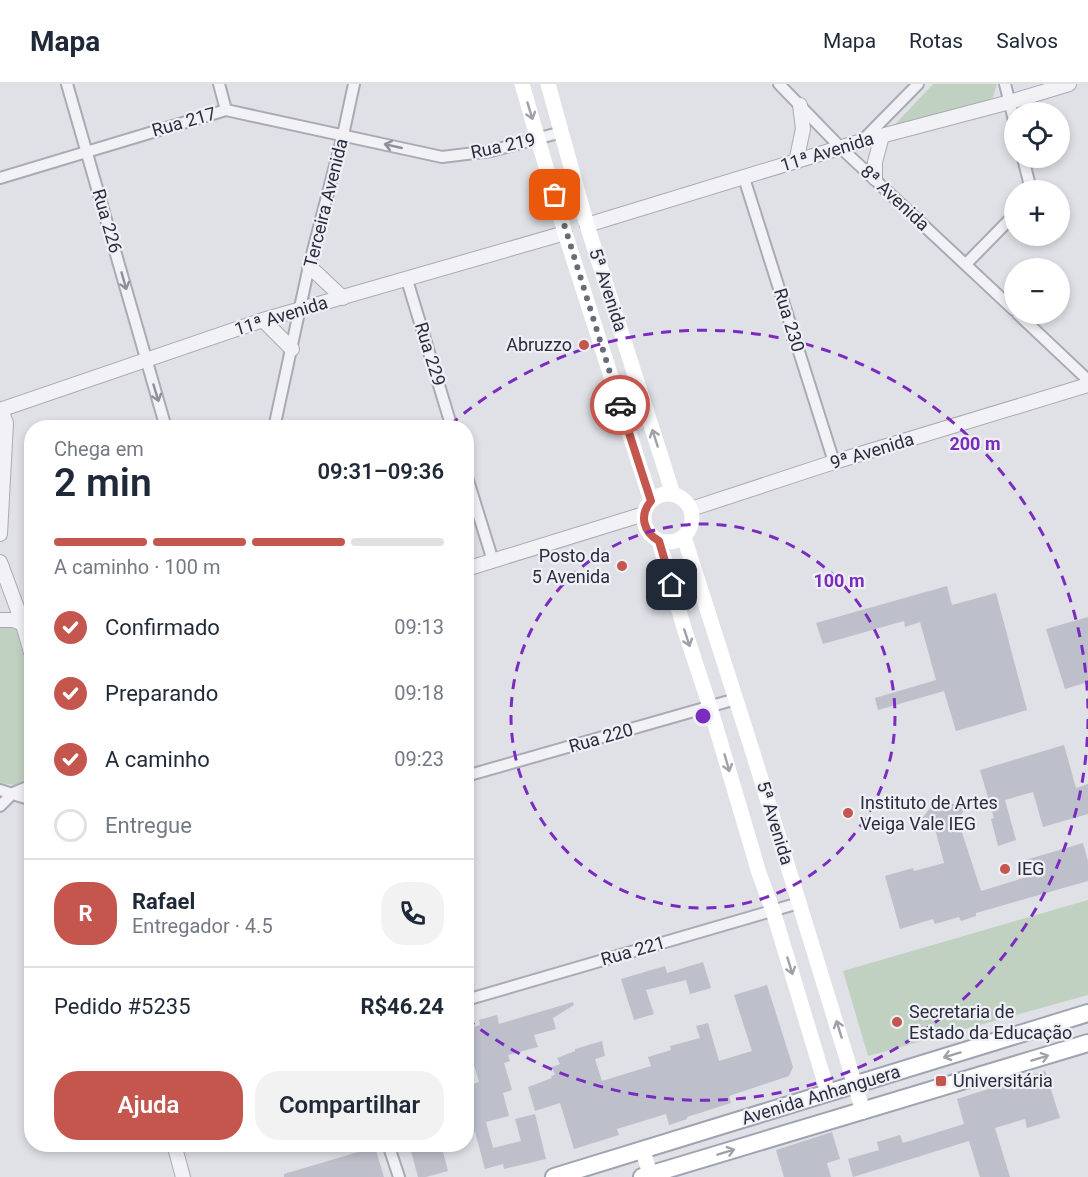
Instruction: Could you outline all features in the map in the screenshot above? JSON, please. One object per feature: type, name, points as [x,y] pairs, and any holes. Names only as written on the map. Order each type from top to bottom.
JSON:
[{"type":"main road","name":"5ª Avenida","points":[[522,84],[647,507]]},
{"type":"main road","name":"5ª Avenida","points":[[548,84],[587,225],[673,494]]},
{"type":"main road","points":[[665,494],[673,494],[686,502],[691,509],[692,524],[684,537],[672,542],[659,541],[653,538],[645,528],[647,507],[665,494]]},
{"type":"main road","name":"5ª Avenida","points":[[684,537],[863,1111]]},
{"type":"main road","name":"5ª Avenida","points":[[659,541],[828,1093]]},
{"type":"main road","name":"Avenida Anhanguera","points":[[554,1177],[1088,1013]]},
{"type":"main road","name":"Avenida Anhanguera","points":[[648,1176],[672,1173],[863,1111],[1087,1046]]},
{"type":"main road","points":[[643,1151],[648,1176]]},
{"type":"street","name":"Rua 226","points":[[67,84],[164,420]]},
{"type":"street","points":[[219,84],[226,110]]},
{"type":"street","name":"Terceira Avenida","points":[[276,420],[309,266],[354,84]]},
{"type":"street","name":"8ª Avenida","points":[[779,84],[842,149],[1004,300]]},
{"type":"street","points":[[862,141],[918,84]]},
{"type":"street","points":[[1005,84],[1010,102]]},
{"type":"street","name":"11ª Avenida","points":[[1010,102],[1069,84]]},
{"type":"street","name":"11ª Avenida","points":[[587,225],[842,149],[862,141],[1004,104]]},
{"type":"street","points":[[796,162],[802,135],[800,105]]},
{"type":"street","name":"Rua 217","points":[[0,178],[226,110],[442,157]]},
{"type":"street","name":"Rua 219","points":[[442,157],[491,151],[562,132]]},
{"type":"street","points":[[875,178],[875,162],[882,136]]},
{"type":"street","name":"Rua 230","points":[[744,178],[834,462]]},
{"type":"street","points":[[966,264],[1004,225]]},
{"type":"street","name":"11ª Avenida","points":[[0,408],[263,320],[407,280],[565,232]]},
{"type":"street","points":[[309,266],[343,298]]},
{"type":"street","name":"Rua 229","points":[[407,280],[450,420]]},
{"type":"street","points":[[263,320],[292,349]]},
{"type":"street","points":[[1029,324],[1088,380]]},
{"type":"street","name":"9ª Avenida","points":[[691,509],[834,462],[1088,385]]},
{"type":"street","points":[[0,408],[6,423],[0,534]]},
{"type":"street","points":[[474,500],[493,561]]},
{"type":"street","points":[[474,567],[647,507]]},
{"type":"street","points":[[0,562],[24,628]]},
{"type":"street","points":[[0,620],[14,620],[23,624]]},
{"type":"street","name":"Rua 220","points":[[474,774],[736,699]]},
{"type":"street","points":[[0,806],[13,793],[24,788]]},
{"type":"street","points":[[0,790],[24,798]]},
{"type":"street","name":"Rua 221","points":[[474,998],[799,903]]},
{"type":"street","points":[[176,1152],[183,1177]]},
{"type":"street","points":[[391,1152],[399,1177]]},
{"type":"green space","points":[[933,84],[997,84],[993,97],[985,103],[888,132]]},
{"type":"green space","points":[[0,626],[16,626],[24,659],[24,780],[15,785],[0,783]]},
{"type":"green space","points":[[1088,900],[1088,995],[868,1056],[843,971]]},
{"type":"building","points":[[947,586],[952,605],[996,593],[1027,710],[956,731],[944,691],[878,710],[875,698],[936,680],[920,622],[905,627],[904,621],[823,644],[816,623]]},
{"type":"building","points":[[1088,617],[1088,682],[1065,689],[1046,629]]},
{"type":"building","points":[[1064,745],[1076,788],[1088,784],[1088,814],[1043,827],[1033,792],[1005,800],[1016,840],[998,846],[991,819],[994,818],[980,770]]},
{"type":"building","points":[[936,800],[966,807],[958,820],[981,891],[1027,877],[1022,861],[1083,843],[1088,861],[1088,881],[976,913],[976,916],[961,921],[959,917],[935,924],[933,919],[900,929],[885,876],[944,863],[935,829],[921,820]]},
{"type":"building","points":[[703,962],[711,988],[690,994],[686,980],[646,990],[654,1014],[634,1020],[621,979],[665,966],[667,973]]},
{"type":"building","points":[[767,985],[793,1067],[789,1076],[729,1096],[731,1103],[687,1117],[687,1119],[669,1125],[666,1114],[617,1129],[619,1135],[574,1149],[560,1103],[535,1111],[528,1087],[555,1075],[552,1067],[560,1064],[557,1058],[575,1049],[602,1041],[605,1056],[595,1059],[602,1081],[651,1066],[648,1057],[671,1050],[670,1046],[700,1038],[696,1026],[708,1023],[719,1061],[752,1051],[734,995]]},
{"type":"building","points":[[573,1002],[574,1005],[553,1018],[556,1029],[534,1035],[538,1047],[508,1055],[510,1061],[504,1063],[512,1090],[503,1093],[509,1116],[486,1122],[493,1148],[521,1141],[515,1119],[535,1114],[546,1159],[504,1169],[503,1164],[485,1169],[474,1132],[474,1084],[479,1082],[474,1065],[474,1027],[480,1025],[479,1020],[497,1015],[499,1024]]},
{"type":"building","points":[[1045,1071],[1060,1118],[1027,1128],[1025,1119],[995,1128],[1010,1177],[980,1177],[969,1141],[853,1177],[848,1159],[879,1150],[877,1142],[900,1135],[903,1143],[964,1124],[957,1099]]},
{"type":"building","points":[[832,1132],[840,1159],[827,1163],[831,1177],[784,1177],[776,1150]]},
{"type":"building","points":[[358,1152],[376,1152],[384,1177],[284,1177],[284,1174]]},
{"type":"building","points":[[411,1152],[443,1152],[448,1171],[418,1177]]},
{"type":"way so far","points":[[555,195],[620,405]]},
{"type":"place","name":"Abruzzo","points":[[584,345]]},
{"type":"place","name":"Posto da 5 Avenida","points":[[622,566]]},
{"type":"place","name":"Instituto de Artes Veiga Vale IEG","points":[[848,813]]},
{"type":"place","name":"IEG","points":[[1005,869]]},
{"type":"place","name":"Secretaria de Estado da Educação","points":[[897,1022]]},
{"type":"place","name":"Universitária","points":[[941,1081]]},
{"type":"route","points":[[620,405],[651,501],[644,514],[645,528],[653,538],[659,541],[672,585]]}]
